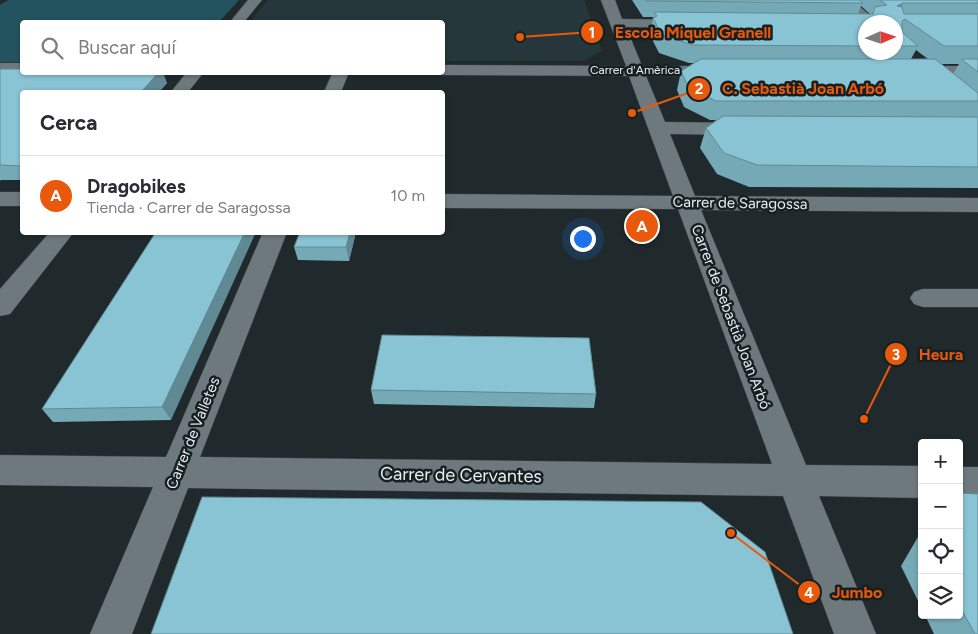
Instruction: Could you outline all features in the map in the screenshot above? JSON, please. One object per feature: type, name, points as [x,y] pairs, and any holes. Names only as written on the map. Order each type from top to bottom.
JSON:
[{"type":"street","points":[[238,20],[255,0]]},
{"type":"street","name":"Carrer de Sebastià Joan Arbó","points":[[608,0],[793,479],[855,634]]},
{"type":"street","points":[[844,0],[862,15]]},
{"type":"street","points":[[617,23],[699,24]]},
{"type":"street","points":[[909,54],[950,88]]},
{"type":"street","points":[[0,68],[20,68]]},
{"type":"street","name":"Carrer d'Amèrica","points":[[445,70],[741,71]]},
{"type":"street","points":[[900,71],[978,71]]},
{"type":"street","points":[[181,90],[193,75]]},
{"type":"street","points":[[334,90],[340,75]]},
{"type":"street","points":[[658,128],[764,129]]},
{"type":"street","points":[[0,199],[20,199]]},
{"type":"street","name":"Carrer de Saragossa","points":[[445,201],[978,205]]},
{"type":"street","points":[[0,307],[60,235]]},
{"type":"street","name":"Carrer de Valletes","points":[[111,634],[274,235]]},
{"type":"street","points":[[923,298],[978,298]]},
{"type":"street","name":"Carrer de Cervantes","points":[[0,470],[918,482]]},
{"type":"street","points":[[963,483],[978,483]]},
{"type":"shaded area","points":[[8,0],[239,0],[221,20],[20,20],[20,62],[0,62],[0,5]]},
{"type":"shaded area","points":[[268,0],[584,0],[602,51],[584,61],[445,61],[445,20],[252,20]]},
{"type":"building","points":[[860,0],[863,3],[646,1]]},
{"type":"building","points":[[880,0],[978,0],[978,3],[903,3],[897,6],[902,7],[904,14],[978,14],[978,46],[944,46],[905,19],[903,20],[903,15],[858,15],[858,46],[693,45],[662,35],[653,18],[657,16],[654,12],[873,14],[875,7],[887,5]]},
{"type":"building","points":[[903,33],[918,46],[903,46]]},
{"type":"building","points":[[701,59],[935,59],[978,93],[978,101],[716,101],[689,88],[681,71]]},
{"type":"building","points":[[961,59],[978,59],[978,72]]},
{"type":"building","points":[[0,69],[20,69],[20,75],[156,75],[143,90],[20,90],[20,166],[0,165]]},
{"type":"building","points":[[723,116],[978,117],[978,167],[757,165],[724,153],[706,128]]},
{"type":"building","points":[[154,235],[244,235],[162,407],[42,409]]},
{"type":"building","points":[[299,235],[349,235],[346,247],[294,247]]},
{"type":"building","points":[[382,335],[589,338],[596,394],[371,390]]},
{"type":"building","points":[[963,493],[978,494],[978,634],[975,634],[963,612]]},
{"type":"building","points":[[202,497],[701,502],[765,552],[793,634],[151,634]]},
{"type":"place","name":"Escola Miquel Granell","points":[[520,37]]},
{"type":"place","name":"C. Sebastià Joan Arbó","points":[[632,113]]},
{"type":"place","name":"Dragobikes","points":[[642,226]]},
{"type":"place","name":"Heura","points":[[864,419]]},
{"type":"place","name":"Jumbo","points":[[731,533]]}]
